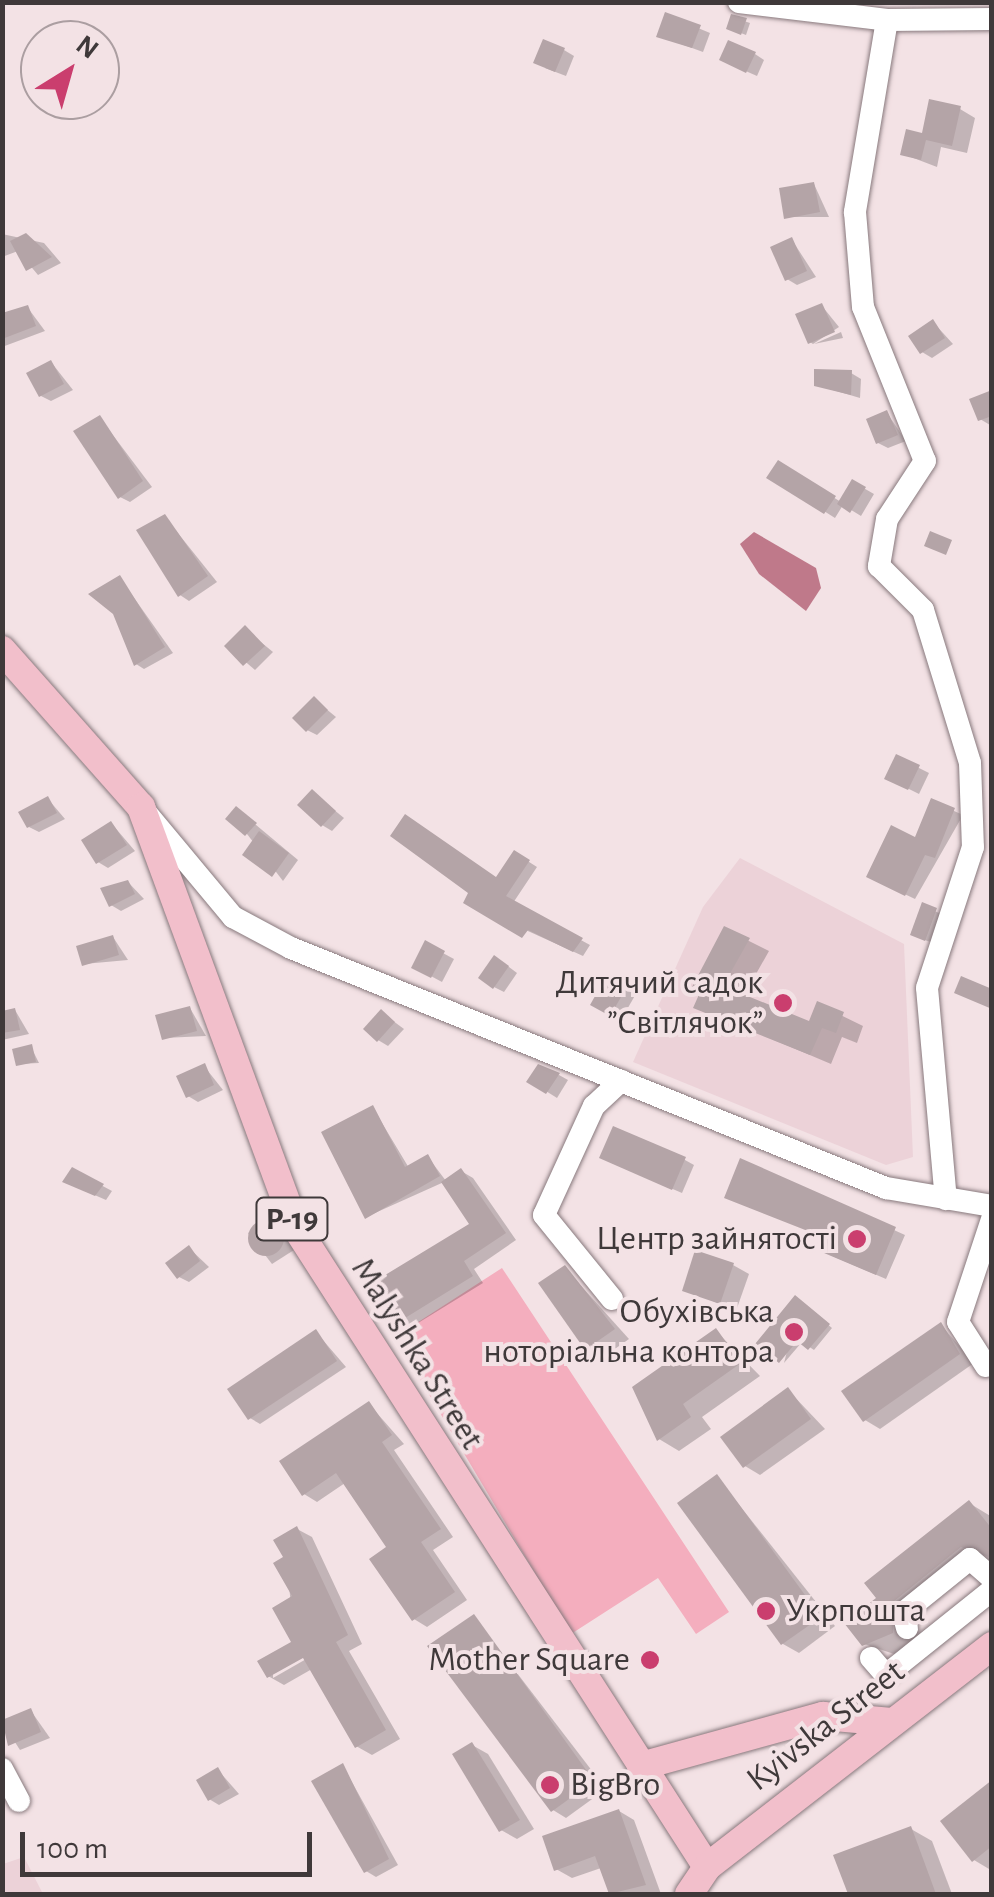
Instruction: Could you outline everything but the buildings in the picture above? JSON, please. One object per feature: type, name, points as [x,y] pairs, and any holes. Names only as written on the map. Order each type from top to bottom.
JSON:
[{"type":"main road","name":"Malyshka Street","points":[[2,650],[141,807],[295,1226],[707,1867]]},
{"type":"main road","name":"Kyivska Street","points":[[688,1894],[707,1867],[992,1646]]},
{"type":"main road","points":[[640,1766],[822,1716],[892,1722]]},
{"type":"street","points":[[739,2],[886,20],[992,18]]},
{"type":"street","points":[[886,20],[856,212],[863,307],[925,461],[887,519],[878,566],[922,610],[954,701],[970,763],[982,852],[926,988],[946,1199]]},
{"type":"street","points":[[141,807],[233,917],[886,1188],[992,1206]]},
{"type":"street","points":[[612,1299],[544,1216],[594,1106],[621,1081]]},
{"type":"street","points":[[986,1366],[958,1322],[992,1219]]},
{"type":"street","points":[[907,1628],[903,1613],[970,1559],[992,1578]]},
{"type":"street","points":[[871,1658],[886,1675],[992,1590]]},
{"type":"street","points":[[2,1770],[19,1801]]},
{"type":"shaded area","points":[[754,532],[816,568],[821,588],[806,611],[759,574],[740,544]]},
{"type":"shaded area","name":"Дитячий садок ”Світлячок”","points":[[740,858],[904,944],[913,1157],[886,1165],[633,1062],[703,907]]},
{"type":"shaded area","points":[[502,1268],[729,1612],[696,1634],[658,1578],[571,1634],[395,1337]]},
{"type":"shaded area","points":[[24,1857],[43,1894],[3,1894],[3,1864]]},
{"type":"place","name":"Дитячий садок ”Світлячок”","points":[[783,1003]]},
{"type":"place","name":"Центр зайнятості","points":[[857,1239]]},
{"type":"place","name":"Обухівська ноторіальна контора","points":[[794,1332]]},
{"type":"place","name":"Укрпошта","points":[[766,1611]]},
{"type":"place","name":"Mother Square","points":[[650,1660]]},
{"type":"place","name":"BigBro","points":[[550,1785]]}]
